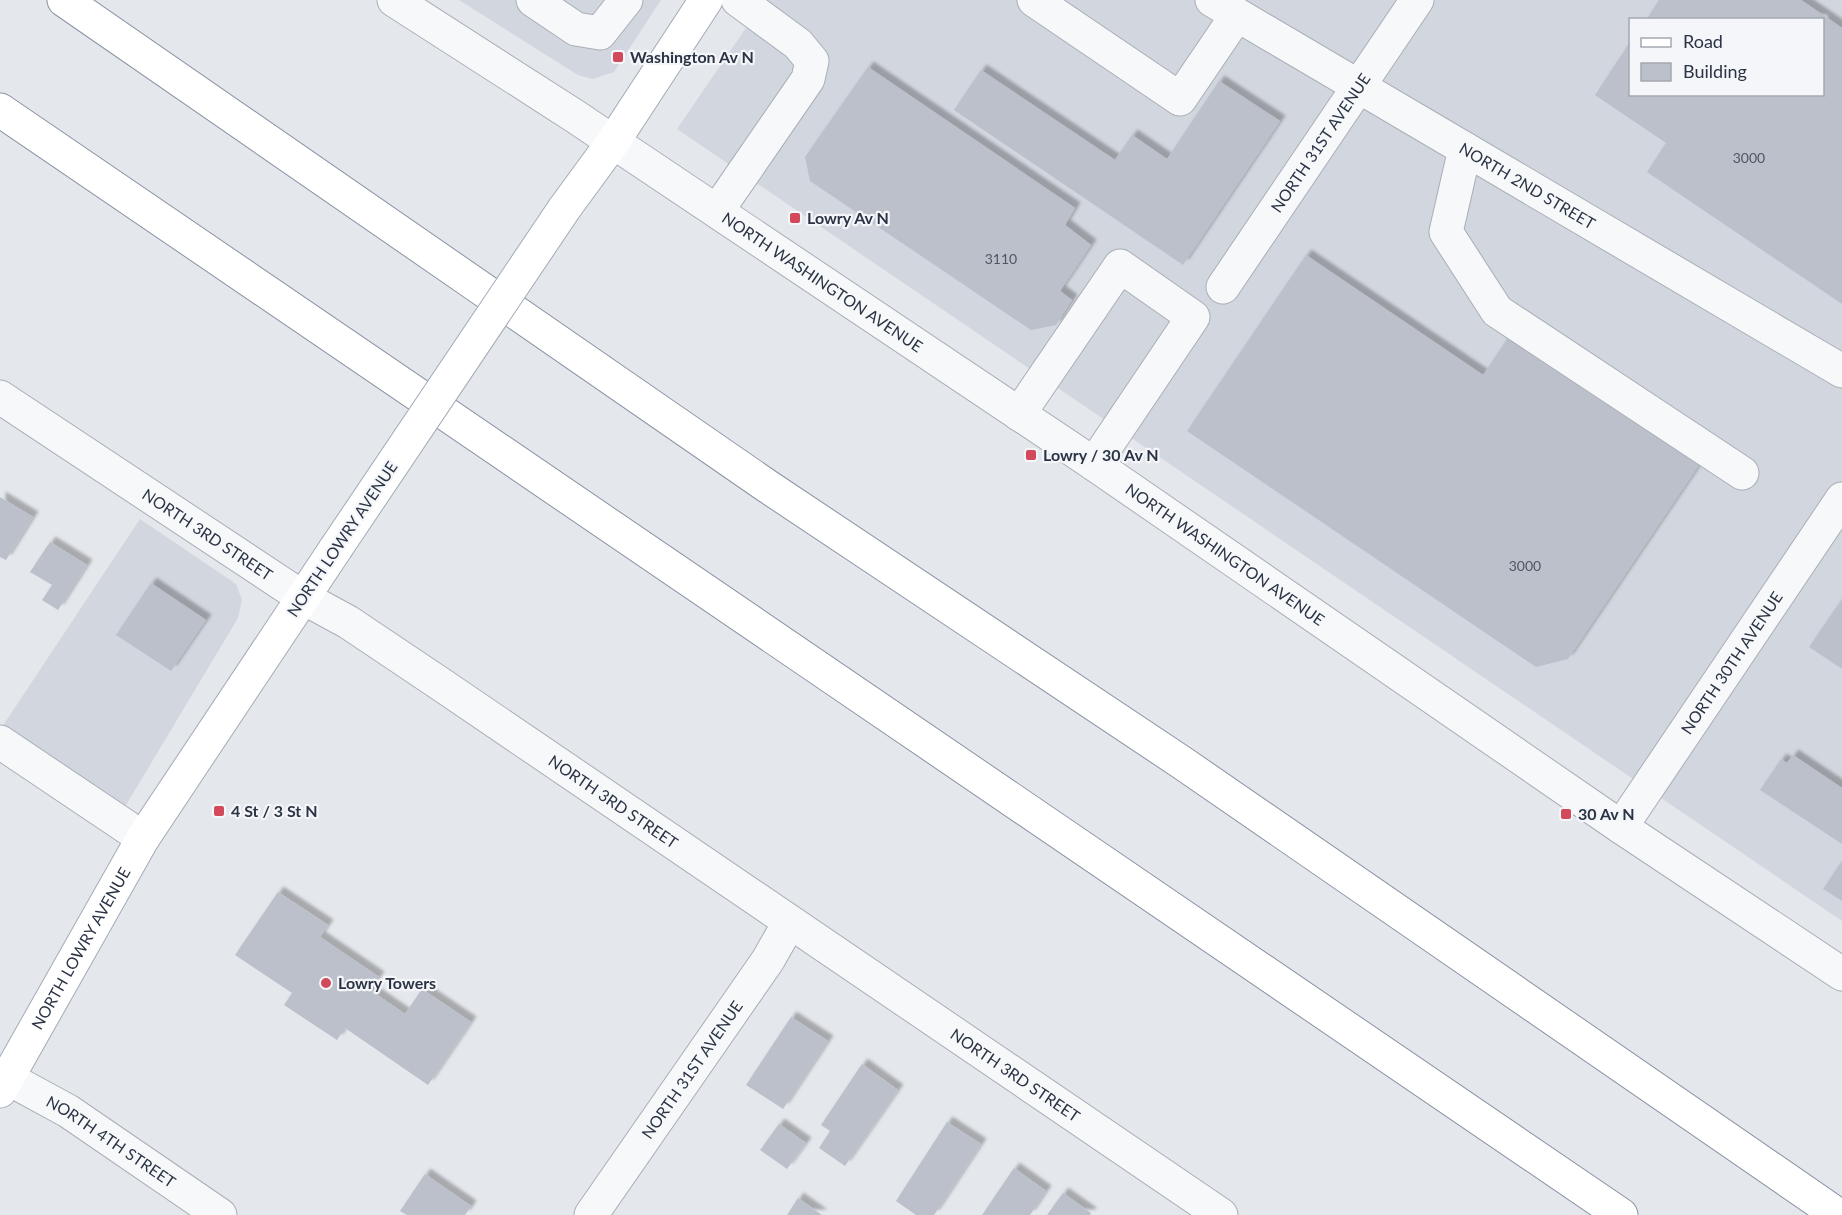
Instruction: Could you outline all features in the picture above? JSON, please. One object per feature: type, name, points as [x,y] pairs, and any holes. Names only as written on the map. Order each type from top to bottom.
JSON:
[{"type":"main road","points":[[64,0],[767,486],[1182,762],[1838,1215]]},
{"type":"main road","name":"NORTH LOWRY AVENUE","points":[[3,1081],[143,838],[302,597],[564,209],[613,142],[706,0]]},
{"type":"main road","points":[[0,110],[1621,1215]]},
{"type":"street","name":"NORTH WASHINGTON AVENUE","points":[[394,0],[613,142],[1094,464],[1621,827],[1842,974]]},
{"type":"street","points":[[533,0],[576,29],[600,33],[626,0]]},
{"type":"street","points":[[717,211],[808,80],[812,61],[798,44],[738,0]]},
{"type":"street","points":[[1034,0],[1180,99],[1225,7]]},
{"type":"street","name":"NORTH 31ST AVENUE","points":[[1223,287],[1417,0]]},
{"type":"street","name":"NORTH 2ND STREET","points":[[1225,7],[1842,371]]},
{"type":"street","points":[[1465,149],[1446,232],[1497,311],[1743,473]]},
{"type":"street","points":[[1019,414],[1120,266],[1193,317],[1094,464]]},
{"type":"street","name":"NORTH 3RD STREET","points":[[0,397],[302,597],[348,622],[375,640],[1221,1215]]},
{"type":"street","name":"NORTH 30TH AVENUE","points":[[1621,827],[1842,499]]},
{"type":"street","points":[[0,742],[143,838]]},
{"type":"street","name":"NORTH 31ST AVENUE","points":[[591,1215],[768,960],[789,923]]},
{"type":"street","name":"NORTH 4TH STREET","points":[[3,1081],[68,1111],[220,1215]]},
{"type":"shaded area","points":[[459,0],[661,0],[614,72],[593,79],[578,75]]},
{"type":"shaded area","points":[[765,0],[1842,0],[1842,921],[677,129]]},
{"type":"shaded area","points":[[140,519],[236,584],[242,600],[238,618],[123,810],[0,730]]},
{"type":"building","points":[[1659,0],[1801,0],[1842,28],[1842,304],[1647,172],[1666,143],[1595,95],[1629,44],[1629,96],[1824,96],[1824,18],[1647,18]]},
{"type":"building","points":[[868,67],[1075,208],[1065,225],[1091,245],[1060,291],[1072,300],[1056,325],[1031,330],[810,181],[805,157]]},
{"type":"building","points":[[981,70],[1115,160],[1132,135],[1167,159],[1219,81],[1280,121],[1183,265],[954,110]]},
{"type":"building","points":[[1306,255],[1483,375],[1509,336],[1699,465],[1568,659],[1536,667],[1187,431]]},
{"type":"building","points":[[0,497],[33,517],[6,560],[0,557]]},
{"type":"building","points":[[50,542],[87,565],[58,610],[42,600],[52,585],[30,572]]},
{"type":"building","points":[[151,583],[206,620],[171,671],[116,635]]},
{"type":"building","points":[[1842,599],[1842,669],[1809,647]]},
{"type":"building","points":[[1793,755],[1842,788],[1842,844],[1760,790],[1781,759],[1787,763]]},
{"type":"building","points":[[1842,861],[1842,901],[1823,889]]},
{"type":"building","name":"Lowry Towers","points":[[278,892],[328,925],[320,937],[379,977],[370,990],[405,1014],[422,989],[471,1022],[428,1085],[345,1028],[337,1040],[284,1005],[292,993],[235,955]]},
{"type":"building","points":[[791,1017],[828,1041],[783,1109],[746,1085]]},
{"type":"building","points":[[862,1064],[898,1090],[845,1166],[819,1148],[830,1131],[821,1125]]},
{"type":"building","points":[[947,1122],[981,1144],[934,1215],[916,1215],[896,1201]]},
{"type":"building","points":[[779,1124],[806,1143],[787,1169],[760,1150]]},
{"type":"building","points":[[1014,1168],[1046,1191],[1030,1215],[982,1215]]},
{"type":"building","points":[[425,1174],[471,1206],[465,1215],[407,1215],[400,1211]]},
{"type":"building","points":[[1063,1193],[1091,1213],[1090,1215],[1047,1215]]},
{"type":"building","points":[[798,1198],[822,1215],[787,1215]]},
{"type":"place","name":"Washington Av N","points":[[618,57]]},
{"type":"place","name":"Lowry Av N","points":[[795,218]]},
{"type":"place","name":"Lowry / 30 Av N","points":[[1031,455]]},
{"type":"place","name":"4 St / 3 St N","points":[[219,811]]},
{"type":"place","name":"30 Av N","points":[[1566,814]]},
{"type":"place","name":"Lowry Towers","points":[[326,983]]}]
